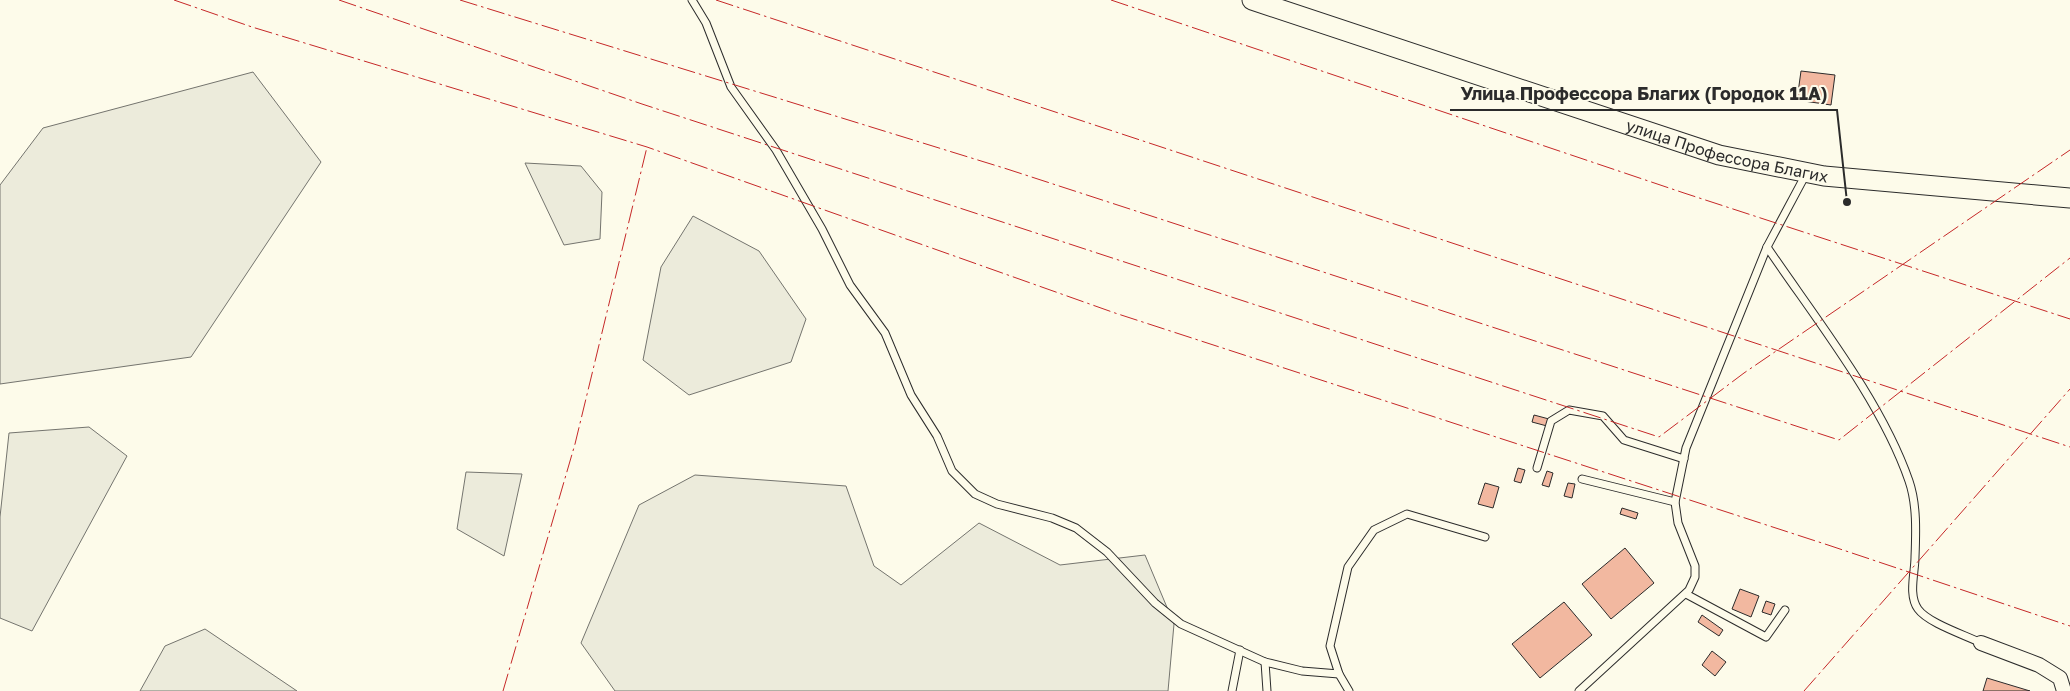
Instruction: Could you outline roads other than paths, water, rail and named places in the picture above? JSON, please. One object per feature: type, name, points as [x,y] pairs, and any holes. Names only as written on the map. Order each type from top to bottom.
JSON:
[{"type":"main road","name":"улица Профессора Благих","points":[[1252,0],[1719,155],[1806,174],[2070,198]]},
{"type":"street","points":[[1981,643],[2039,665],[2060,678],[2064,691]]},
{"type":"lane","points":[[692,0],[706,23],[731,87],[776,150],[822,229],[850,285],[885,333],[911,395],[937,436],[952,471],[975,494],[997,504],[1052,518],[1076,528],[1107,552],[1155,603],[1181,624],[1265,662],[1302,671],[1339,674]]},
{"type":"lane","points":[[1579,691],[1686,594],[1695,577],[1695,566],[1678,523],[1675,502],[1686,448],[1767,247],[1806,174]]},
{"type":"lane","points":[[1767,247],[1866,393],[1890,437],[1909,482],[1915,519],[1913,596],[1918,608],[1927,617],[1981,643]]},
{"type":"lane","points":[[1537,468],[1551,421],[1569,410],[1604,416],[1624,440],[1684,459]]},
{"type":"lane","points":[[1582,479],[1675,502]]},
{"type":"lane","points":[[1348,691],[1339,674],[1330,646],[1348,567],[1374,530],[1407,514],[1485,537]]},
{"type":"lane","points":[[1686,594],[1766,637],[1785,610]]},
{"type":"lane","points":[[1232,691],[1240,650]]},
{"type":"lane","points":[[1265,662],[1267,691]]},
{"type":"place","name":"Улица Профессора Благих (Городок 11А)","points":[[1847,202]]}]
